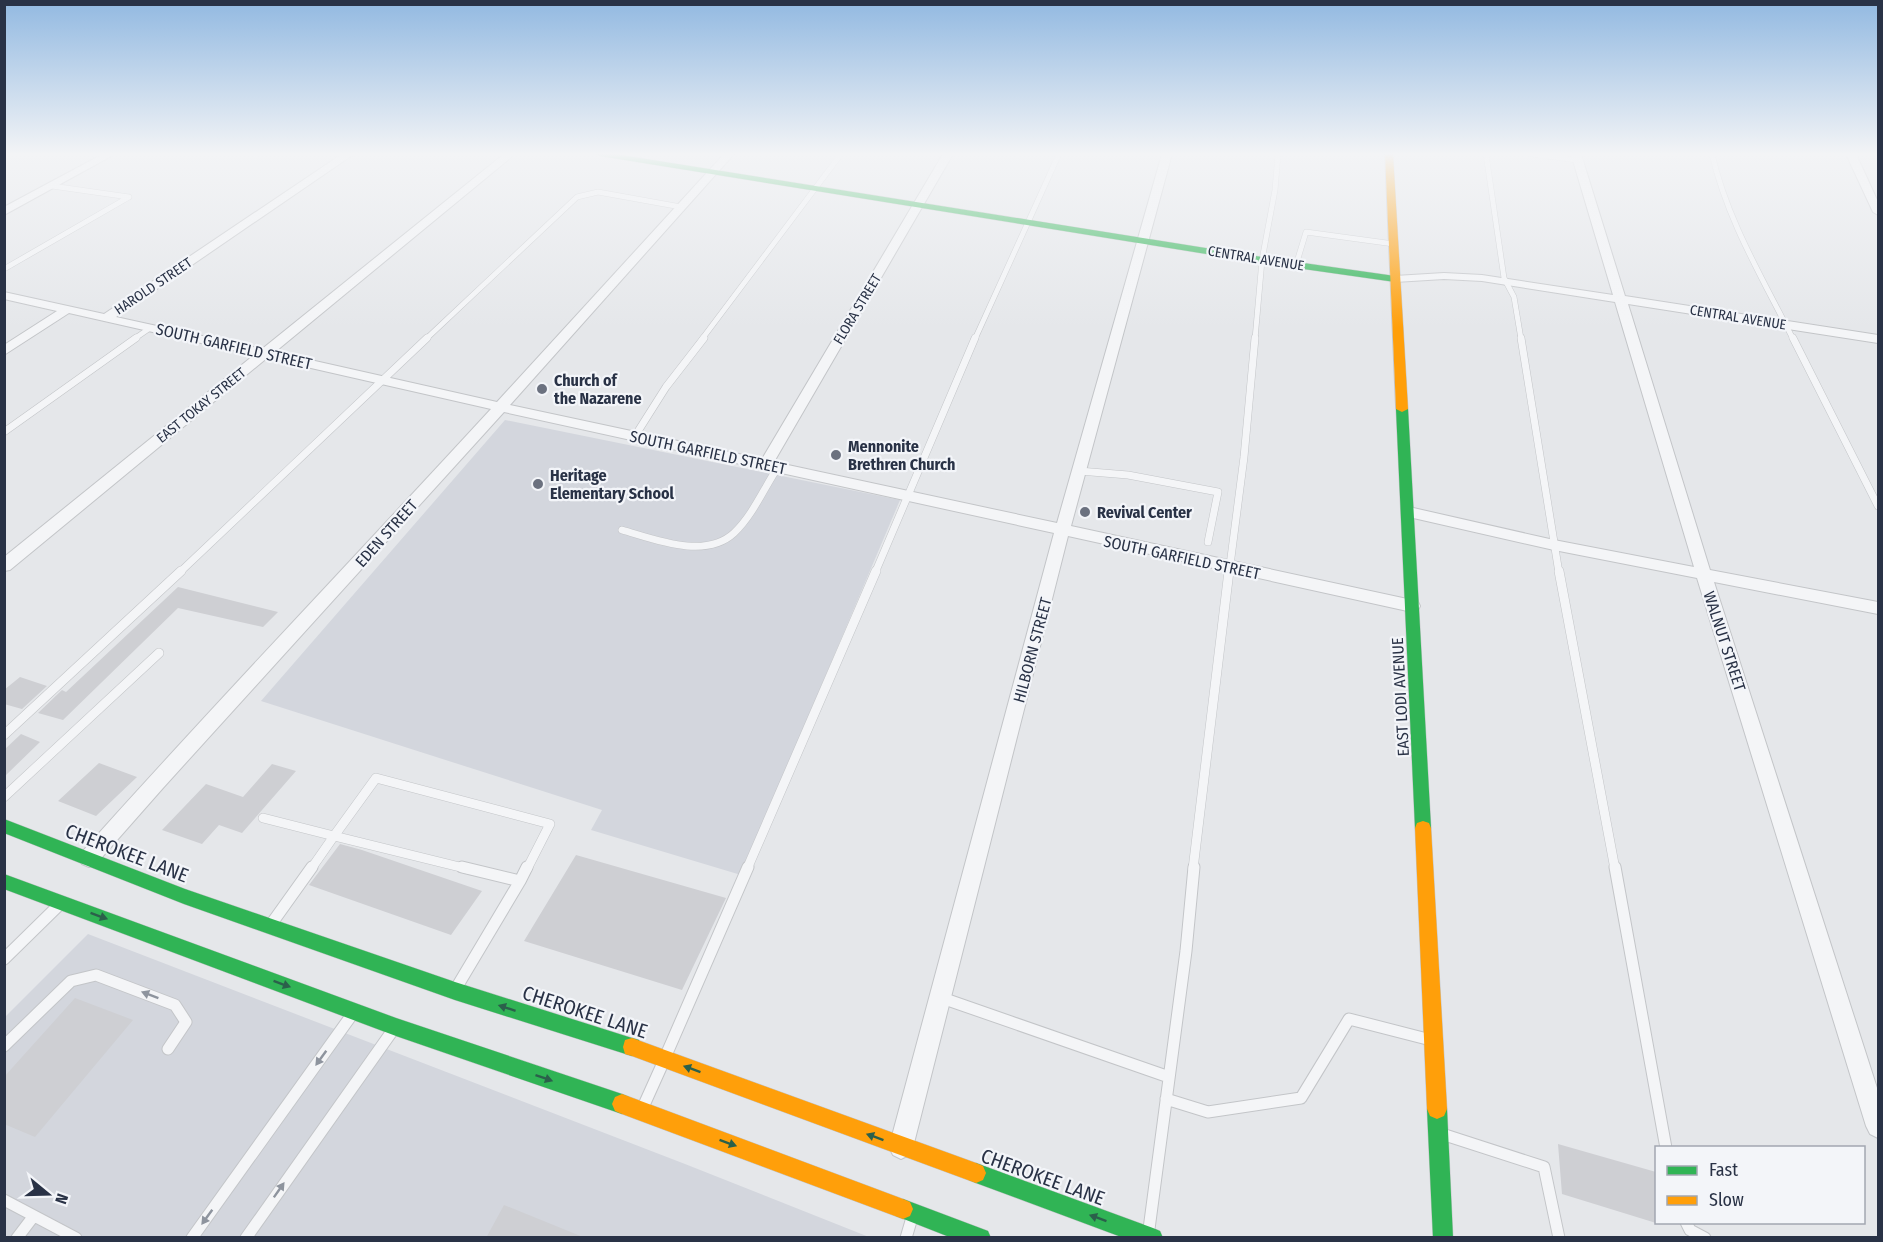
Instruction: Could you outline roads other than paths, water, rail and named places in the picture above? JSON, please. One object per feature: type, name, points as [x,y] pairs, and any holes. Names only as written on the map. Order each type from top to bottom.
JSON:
[{"type":"main road","name":"CENTRAL AVENUE","points":[[967,212],[1395,279]]},
{"type":"main road","name":"EAST LODI AVENUE","points":[[1392,212],[1443,1238]]},
{"type":"main road","name":"CHEROKEE LANE","points":[[4,826],[184,896],[455,991],[665,1058],[1150,1237]]},
{"type":"main road","points":[[4,881],[396,1027],[642,1111],[981,1238]]},
{"type":"street","name":"HAROLD STREET","points":[[106,318],[263,212]]},
{"type":"street","name":"EAST TOKAY STREET","points":[[4,566],[439,212]]},
{"type":"street","name":"EDEN STREET","points":[[90,858],[677,212]]},
{"type":"street","name":"FLORA STREET","points":[[772,466],[915,212]]},
{"type":"street","name":"HILBORN STREET","points":[[901,1147],[1062,531],[1151,212]]},
{"type":"street","name":"WALNUT STREET","points":[[1593,212],[1704,575],[1878,1126]]},
{"type":"street","name":"CENTRAL AVENUE","points":[[1395,279],[1444,276],[1506,282],[1878,339]]},
{"type":"street","name":"SOUTH GARFIELD STREET","points":[[4,295],[500,407],[1412,606]]},
{"type":"street","points":[[4,351],[69,309]]},
{"type":"street","points":[[1408,512],[1554,545],[1878,608]]},
{"type":"lane","points":[[4,269],[103,212]]},
{"type":"lane","points":[[4,735],[240,518],[381,380],[561,212]]},
{"type":"lane","points":[[635,436],[666,387],[798,212]]},
{"type":"lane","points":[[642,1111],[880,562],[906,496],[1032,212]]},
{"type":"lane","points":[[1150,1237],[1186,951],[1198,818],[1231,568],[1236,505],[1244,458],[1262,260],[1271,212]]},
{"type":"lane","points":[[1495,212],[1506,282],[1514,297],[1554,545],[1666,1146]]},
{"type":"lane","points":[[1731,212],[1878,506]]},
{"type":"lane","points":[[1296,265],[1306,232],[1394,244]]},
{"type":"lane","points":[[4,432],[150,328]]},
{"type":"lane","points":[[622,530],[687,546],[707,546],[720,542],[733,535],[772,466]]},
{"type":"lane","points":[[1079,471],[1128,475],[1218,492],[1208,542]]},
{"type":"lane","points":[[4,797],[159,653]]},
{"type":"lane","points":[[270,926],[376,777],[550,824],[520,881],[455,991]]},
{"type":"lane","points":[[263,818],[520,881]]},
{"type":"lane","points":[[4,959],[62,903]]},
{"type":"lane","points":[[4,1046],[71,981],[96,975],[174,1005],[186,1022],[168,1049]]},
{"type":"lane","points":[[941,998],[1169,1077]]},
{"type":"lane","points":[[192,1238],[355,1011]]},
{"type":"lane","points":[[1166,1098],[1208,1112],[1301,1098],[1349,1019],[1433,1040]]},
{"type":"lane","points":[[246,1238],[396,1027]]},
{"type":"lane","points":[[1438,1133],[1544,1167],[1559,1238]]},
{"type":"lane","points":[[4,1200],[76,1238]]},
{"type":"lane","points":[[906,1238],[914,1212]]},
{"type":"lane","points":[[17,1238],[33,1217]]},
{"type":"lane","points":[[1689,1230],[1705,1238]]},
{"type":"place","name":"Church of the Nazarene","points":[[542,389]]},
{"type":"place","name":"Mennonite Brethren Church","points":[[836,455]]},
{"type":"place","name":"Heritage Elementary School","points":[[538,484]]},
{"type":"place","name":"Revival Center","points":[[1085,512]]}]
